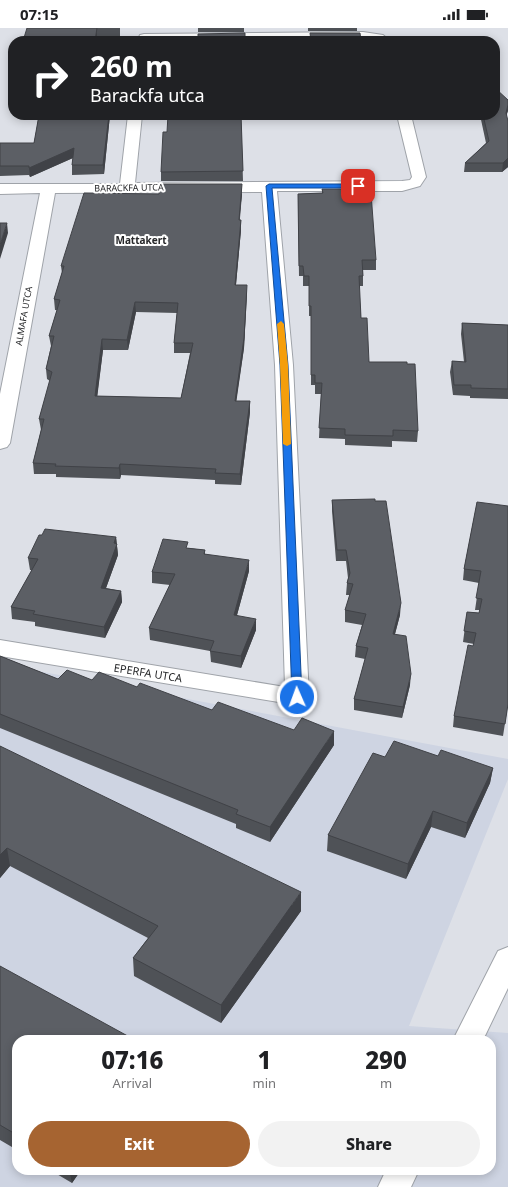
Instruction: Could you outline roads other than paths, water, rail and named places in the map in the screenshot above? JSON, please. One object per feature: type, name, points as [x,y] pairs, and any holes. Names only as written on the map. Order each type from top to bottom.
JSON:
[{"type":"street","points":[[128,188],[135,120]]},
{"type":"street","name":"BARACKFA UTCA","points":[[0,189],[402,186],[415,183],[419,177],[405,120]]},
{"type":"street","name":"EPERFA UTCA","points":[[0,648],[297,697],[284,365],[269,186]]},
{"type":"street","name":"ALMAFA UTCA","points":[[0,443],[48,189]]},
{"type":"street","points":[[470,1035],[508,959]]},
{"type":"street","points":[[394,1187],[400,1175]]},
{"type":"district","name":"Mattakert","points":[[141,240]]}]
